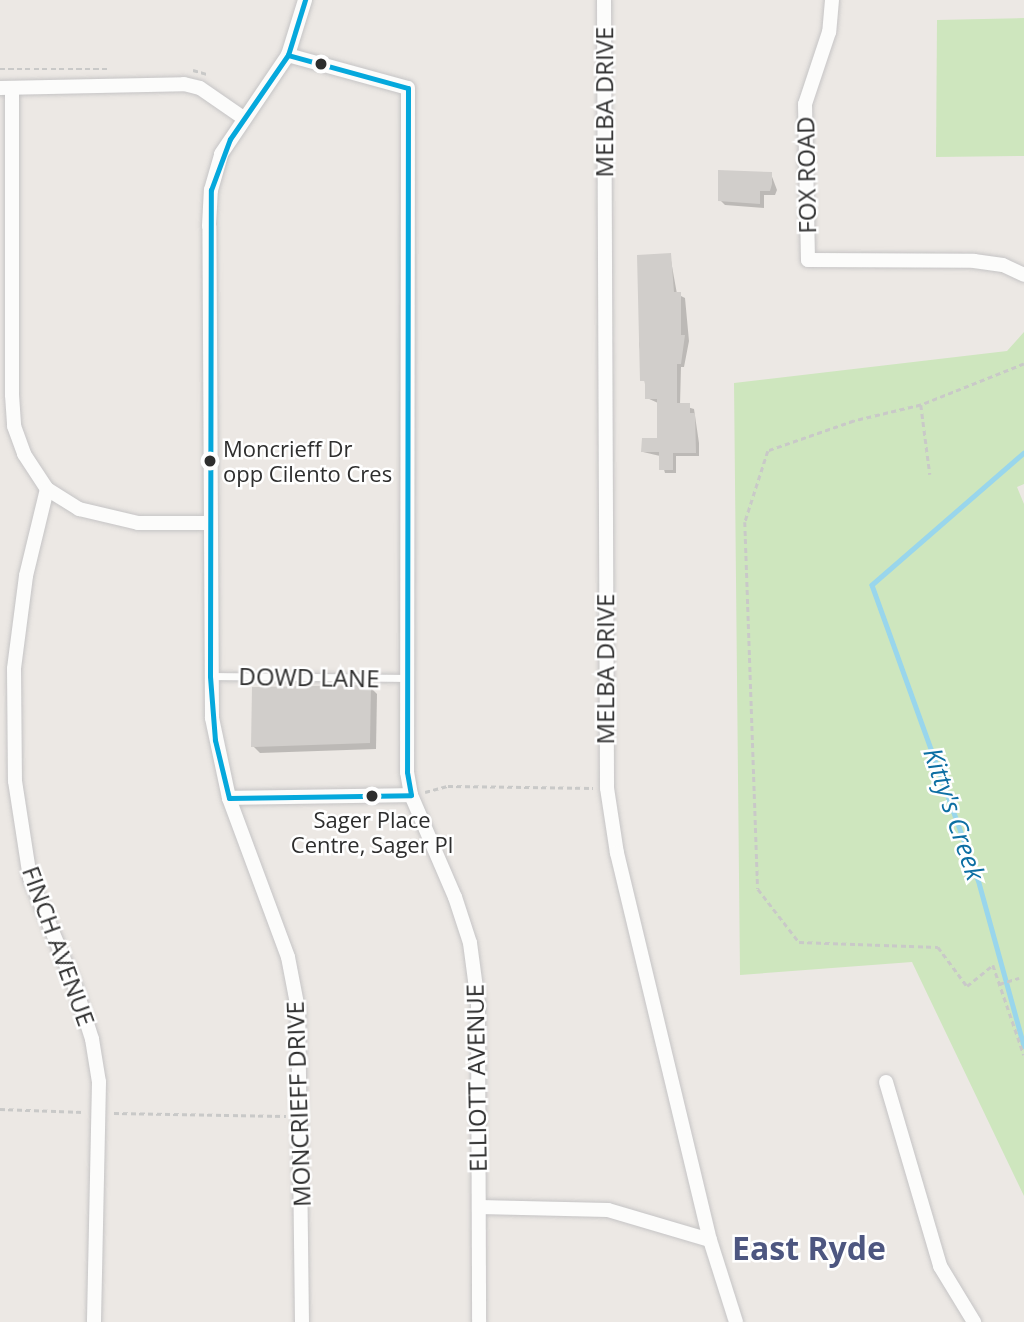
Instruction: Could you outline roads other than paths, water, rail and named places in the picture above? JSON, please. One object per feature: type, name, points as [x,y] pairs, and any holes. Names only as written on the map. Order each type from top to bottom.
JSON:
[{"type":"street","name":"MONCRIEFF DRIVE","points":[[302,1322],[298,1009],[288,957],[229,798],[215,740],[210,676],[210,523],[212,190],[222,154],[242,117],[288,55],[305,0]]},
{"type":"street","name":"MELBA DRIVE","points":[[604,0],[607,788],[617,853],[710,1240],[736,1322]]},
{"type":"street","name":"FOX ROAD","points":[[832,0],[829,32],[805,104],[808,260],[974,261],[1003,265],[1024,275]]},
{"type":"street","name":"ELLIOTT AVENUE","points":[[288,55],[408,88],[407,678],[411,796],[455,897],[470,943],[478,1003],[479,1322]]},
{"type":"street","points":[[210,523],[110,518],[79,509],[47,489],[24,454],[14,426],[6,88],[184,84],[200,89],[242,117]]},
{"type":"street","name":"FINCH AVENUE","points":[[47,489],[26,576],[14,669],[15,780],[30,878],[92,1039],[98,1112],[94,1322]]},
{"type":"street","points":[[229,798],[411,796]]},
{"type":"street","points":[[886,1082],[940,1266],[974,1322]]},
{"type":"street","points":[[479,1207],[608,1210],[710,1240]]},
{"type":"lane","name":"DOWD LANE","points":[[210,676],[407,678]]},
{"type":"waterway","name":"Kitty's Creek","points":[[1024,453],[872,585],[978,879],[1024,1046]]},
{"type":"place","name":"Moncrieff Dr opp Cilento Cres","points":[[210,461]]},
{"type":"place","name":"Sager Place Centre, Sager Pl","points":[[372,796]]},
{"type":"district","name":"East Ryde","points":[[809,1248]]}]
